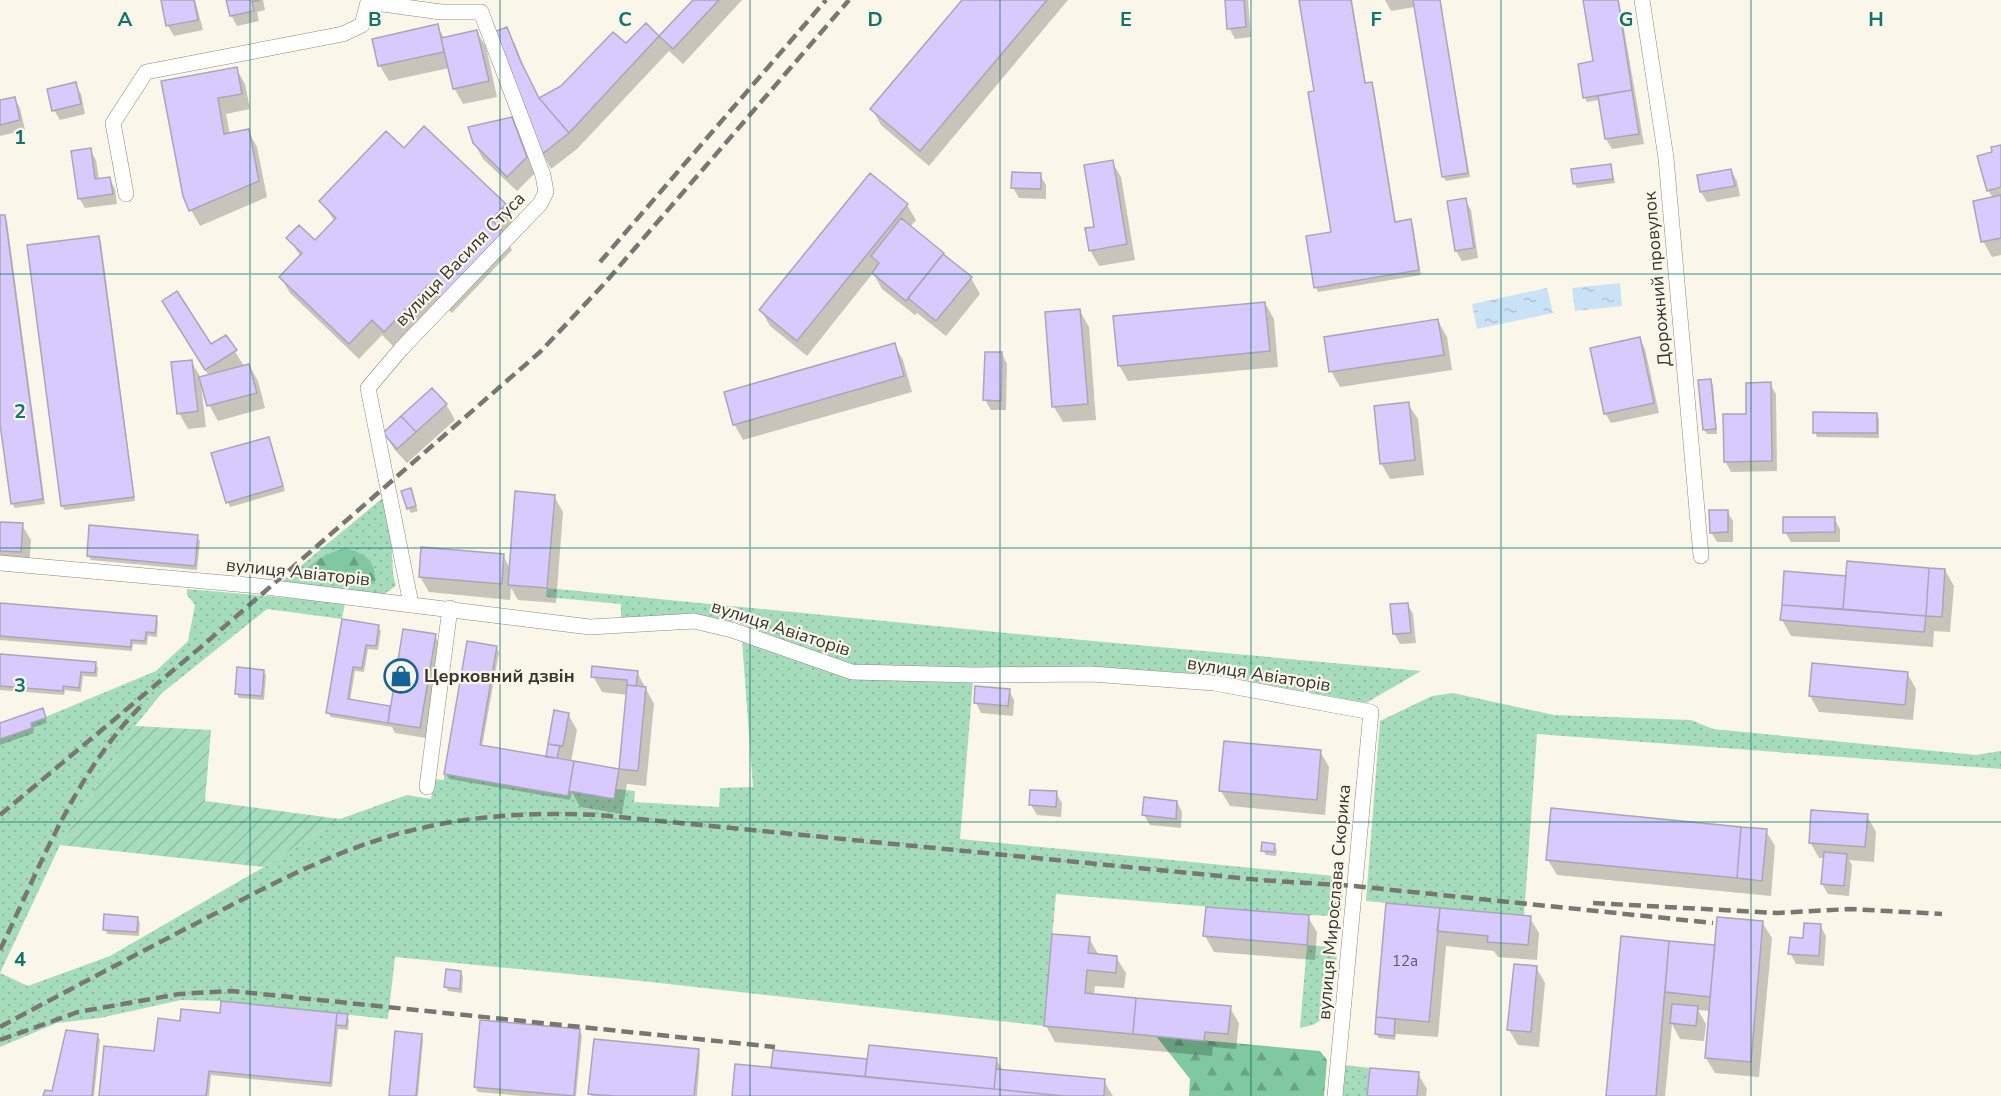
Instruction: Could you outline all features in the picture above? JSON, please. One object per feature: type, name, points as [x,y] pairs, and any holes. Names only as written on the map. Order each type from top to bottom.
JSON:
[{"type":"street","name":"Дорожний провулок","points":[[1642,0],[1666,158],[1701,556]]},
{"type":"street","name":"вулиця Василя Стуса","points":[[126,194],[113,123],[146,72],[343,34],[362,25],[368,1],[441,12],[481,12],[543,175],[546,192],[540,204],[401,349],[368,388],[411,604]]},
{"type":"street","name":"вулиця Авіаторів","points":[[0,563],[258,586],[590,627],[694,621],[732,630],[852,672],[974,675],[1091,674],[1214,683],[1371,712]]},
{"type":"street","points":[[427,787],[450,608]]},
{"type":"street","name":"вулиця Мирослава Скорика","points":[[1335,1096],[1371,712]]},
{"type":"green space","points":[[385,496],[391,528],[393,574],[396,586],[384,594],[279,584]]},
{"type":"green space","points":[[346,548],[369,560],[374,570],[375,584],[363,583],[337,573],[300,577],[320,558]]},
{"type":"green space","points":[[547,588],[1421,671],[1366,703],[1217,675],[1091,667],[974,669],[853,666],[736,622],[693,614],[621,621],[621,604],[546,597]]},
{"type":"green space","points":[[187,589],[345,603],[342,619],[267,609],[162,693],[135,726],[60,845],[0,973],[0,739],[32,728],[31,723],[156,671],[188,641],[195,605],[187,595]]},
{"type":"green space","points":[[742,641],[849,678],[973,681],[960,839],[1344,877],[1341,911],[1333,916],[1056,894],[1044,1026],[642,981],[395,957],[388,1019],[221,1001],[181,1000],[100,1018],[57,1023],[0,1047],[0,973],[28,986],[110,956],[264,867],[340,819],[407,795],[431,799],[434,779],[444,780],[444,774],[568,796],[569,791],[614,799],[616,789],[635,791],[634,802],[719,807],[720,788],[753,787]]},
{"type":"green space","points":[[1453,693],[1554,715],[1691,720],[1713,729],[1976,755],[2001,751],[2001,769],[1537,734],[1524,916],[1366,901],[1380,721],[1432,696]]},
{"type":"green space","points":[[135,726],[211,730],[205,801],[340,819],[264,867],[60,845]]},
{"type":"green space","points":[[1307,945],[1331,947],[1337,954],[1331,1014],[1313,1025],[1300,1028]]},
{"type":"green space","points":[[1156,1036],[1320,1051],[1327,1060],[1324,1096],[1189,1096],[1190,1079]]},
{"type":"green space","points":[[1345,1065],[1370,1068],[1367,1096],[1342,1096]]},
{"type":"water","points":[[1620,283],[1622,306],[1575,311],[1572,288]]},
{"type":"water","points":[[1547,288],[1553,313],[1477,329],[1472,304]]},
{"type":"building","points":[[161,0],[194,0],[198,20],[166,26]]},
{"type":"building","points":[[226,0],[260,0],[252,2],[254,11],[230,16]]},
{"type":"building","points":[[693,0],[719,0],[673,49],[659,36]]},
{"type":"building","points":[[962,0],[1047,0],[920,151],[870,109]]},
{"type":"building","points":[[1225,0],[1244,0],[1246,27],[1227,29]]},
{"type":"building","points":[[1299,0],[1351,0],[1365,83],[1372,82],[1395,222],[1411,219],[1419,270],[1314,288],[1306,236],[1331,232],[1308,92],[1314,91]]},
{"type":"building","points":[[1413,0],[1440,0],[1468,173],[1442,177]]},
{"type":"building","points":[[1583,0],[1618,0],[1632,90],[1583,98],[1578,64],[1593,61]]},
{"type":"building","points":[[646,23],[659,36],[569,133],[539,98],[561,86],[613,32],[626,43]]},
{"type":"building","points":[[438,24],[444,52],[378,66],[372,39]]},
{"type":"building","points":[[507,27],[539,98],[569,133],[541,155],[494,32]]},
{"type":"building","points":[[477,30],[489,81],[453,89],[441,38]]},
{"type":"building","points":[[237,67],[242,94],[218,98],[224,134],[249,129],[259,181],[189,211],[183,196],[161,81]]},
{"type":"building","points":[[76,82],[81,104],[52,111],[47,89]]},
{"type":"building","points":[[1632,90],[1639,134],[1605,139],[1598,96]]},
{"type":"building","points":[[15,97],[20,120],[0,125],[0,100]]},
{"type":"building","points":[[512,117],[527,157],[507,177],[473,143],[468,127]]},
{"type":"building","points":[[424,126],[506,204],[491,220],[505,233],[442,299],[428,285],[384,332],[372,320],[349,344],[279,277],[302,253],[286,238],[299,225],[315,240],[336,218],[319,201],[386,131],[404,148]]},
{"type":"building","points":[[2001,145],[2001,187],[1987,191],[1977,156],[1992,152],[1991,147]]},
{"type":"building","points":[[91,148],[95,179],[110,177],[113,194],[78,199],[71,151]]},
{"type":"building","points":[[1113,160],[1127,244],[1089,251],[1085,228],[1094,227],[1084,165]]},
{"type":"building","points":[[1611,164],[1613,179],[1573,184],[1571,169]]},
{"type":"building","points":[[1731,169],[1735,186],[1700,192],[1697,175]]},
{"type":"building","points":[[1012,172],[1041,173],[1041,189],[1011,188]]},
{"type":"building","points":[[870,173],[908,204],[797,341],[759,310]]},
{"type":"building","points":[[2001,195],[2001,238],[1981,242],[1973,201]]},
{"type":"building","points":[[1466,198],[1474,248],[1455,251],[1447,201]]},
{"type":"building","points":[[0,215],[5,215],[43,499],[11,504],[0,424]]},
{"type":"building","points":[[901,218],[944,253],[906,301],[872,273],[879,263],[871,256]]},
{"type":"building","points":[[99,236],[134,497],[61,506],[27,245]]},
{"type":"building","points":[[943,254],[972,277],[936,321],[908,298]]},
{"type":"building","points":[[177,291],[211,344],[226,335],[237,350],[205,370],[162,301]]},
{"type":"building","points":[[1265,302],[1270,351],[1118,366],[1113,316]]},
{"type":"building","points":[[1080,309],[1088,404],[1052,407],[1045,312]]},
{"type":"building","points":[[1438,319],[1444,355],[1329,372],[1324,337]]},
{"type":"building","points":[[1640,337],[1654,403],[1604,414],[1590,348]]},
{"type":"building","points":[[895,343],[904,376],[733,425],[724,392]]},
{"type":"building","points":[[985,352],[1002,352],[1001,401],[983,400]]},
{"type":"building","points":[[192,360],[198,411],[177,414],[171,362]]},
{"type":"building","points":[[249,364],[257,393],[207,406],[199,377]]},
{"type":"building","points":[[1711,379],[1716,429],[1703,430],[1698,380]]},
{"type":"building","points":[[1771,382],[1772,461],[1724,462],[1723,414],[1746,414],[1746,383]]},
{"type":"building","points":[[432,388],[447,404],[416,432],[401,416]]},
{"type":"building","points":[[1409,402],[1415,460],[1380,464],[1374,406]]},
{"type":"building","points":[[1813,412],[1877,413],[1877,433],[1813,433]]},
{"type":"building","points":[[401,416],[416,432],[397,449],[383,433]]},
{"type":"building","points":[[269,437],[283,486],[226,503],[211,453]]},
{"type":"building","points":[[411,488],[416,506],[407,509],[401,491]]},
{"type":"building","points":[[515,491],[555,495],[547,588],[508,585]]},
{"type":"building","points":[[1709,510],[1728,510],[1728,532],[1710,533]]},
{"type":"building","points":[[1783,517],[1835,517],[1835,532],[1783,533]]},
{"type":"building","points":[[0,522],[23,523],[21,552],[0,551]]},
{"type":"building","points":[[89,525],[198,535],[195,566],[87,556]]},
{"type":"building","points":[[421,547],[504,554],[502,584],[419,577]]},
{"type":"building","points":[[1847,561],[1929,568],[1926,616],[1843,609]]},
{"type":"building","points":[[1929,568],[1945,569],[1942,617],[1926,616]]},
{"type":"building","points":[[1784,571],[1846,576],[1843,609],[1782,605]]},
{"type":"building","points":[[0,603],[157,616],[155,633],[146,632],[145,641],[131,640],[131,647],[0,636]]},
{"type":"building","points":[[1408,603],[1411,633],[1393,634],[1390,604]]},
{"type":"building","points":[[1782,605],[1926,616],[1924,632],[1780,620]]},
{"type":"building","points":[[342,619],[379,625],[376,646],[366,645],[362,668],[353,667],[348,699],[390,706],[388,723],[326,713]]},
{"type":"building","points":[[403,629],[436,634],[420,728],[388,723]]},
{"type":"building","points":[[467,641],[497,646],[480,745],[574,761],[568,796],[444,774]]},
{"type":"building","points":[[0,654],[96,662],[95,673],[81,672],[79,688],[63,686],[63,691],[0,686]]},
{"type":"building","points":[[1812,663],[1908,672],[1905,705],[1809,696]]},
{"type":"building","points":[[592,666],[638,671],[636,686],[627,685],[627,680],[591,677]]},
{"type":"building","points":[[237,667],[264,670],[262,696],[235,694]]},
{"type":"building","points":[[627,685],[646,687],[638,771],[619,769]]},
{"type":"building","points":[[975,686],[1010,689],[1008,706],[974,703]]},
{"type":"building","points":[[43,708],[46,718],[31,723],[32,728],[0,739],[0,723]]},
{"type":"building","points":[[554,710],[569,713],[563,746],[548,744]]},
{"type":"building","points":[[1224,741],[1321,750],[1317,800],[1219,791]]},
{"type":"building","points":[[548,744],[560,746],[557,758],[546,757]]},
{"type":"building","points":[[574,761],[619,769],[614,799],[569,791]]},
{"type":"building","points":[[1030,790],[1057,791],[1056,807],[1029,805]]},
{"type":"building","points":[[1144,797],[1177,801],[1176,819],[1142,815]]},
{"type":"building","points":[[1551,808],[1741,827],[1737,878],[1546,860]]},
{"type":"building","points":[[1811,810],[1868,814],[1865,847],[1809,843]]},
{"type":"building","points":[[1741,827],[1767,829],[1762,881],[1737,878]]},
{"type":"building","points":[[1262,842],[1275,844],[1274,852],[1261,851]]},
{"type":"building","points":[[1824,852],[1847,854],[1844,886],[1821,884]]},
{"type":"building","points":[[1386,903],[1440,908],[1429,1022],[1376,1017]]},
{"type":"building","points":[[1206,907],[1309,915],[1307,945],[1203,936]]},
{"type":"building","points":[[1440,908],[1531,916],[1528,945],[1487,942],[1488,936],[1437,931]]},
{"type":"building","points":[[104,914],[138,917],[137,932],[103,930]]},
{"type":"building","points":[[1717,917],[1763,921],[1751,1062],[1705,1058]]},
{"type":"building","points":[[1804,923],[1821,924],[1819,956],[1788,954],[1790,937],[1803,938]]},
{"type":"building","points":[[1052,934],[1090,937],[1088,953],[1117,956],[1116,973],[1087,970],[1085,993],[1136,998],[1133,1034],[1044,1026]]},
{"type":"building","points":[[1621,936],[1669,941],[1656,1096],[1606,1096]]},
{"type":"building","points":[[1669,941],[1715,945],[1710,997],[1665,992]]},
{"type":"building","points":[[1514,964],[1537,966],[1531,1032],[1507,1030]]},
{"type":"building","points":[[446,969],[461,971],[460,989],[444,987]]},
{"type":"building","points":[[1136,998],[1231,1006],[1228,1034],[1205,1032],[1204,1041],[1133,1034]]},
{"type":"building","points":[[221,1001],[337,1013],[330,1083],[209,1071],[206,1096],[99,1096],[104,1046],[154,1051],[158,1018],[180,1021],[181,1009],[220,1013]]},
{"type":"building","points":[[1672,1004],[1698,1006],[1696,1026],[1670,1023]]},
{"type":"building","points":[[337,1013],[348,1014],[346,1026],[336,1025]]},
{"type":"building","points":[[1376,1017],[1395,1019],[1394,1036],[1375,1034]]},
{"type":"building","points":[[480,1020],[580,1029],[574,1096],[474,1087]]},
{"type":"building","points":[[66,1030],[98,1034],[92,1096],[43,1096],[45,1090],[52,1091]]},
{"type":"building","points":[[395,1031],[422,1034],[416,1096],[389,1096]]},
{"type":"building","points":[[594,1039],[699,1049],[694,1096],[588,1094]]},
{"type":"building","points":[[869,1045],[997,1058],[994,1089],[865,1077]]},
{"type":"building","points":[[773,1050],[867,1059],[865,1077],[771,1068]]},
{"type":"building","points":[[735,1064],[994,1089],[1064,1096],[732,1096]]},
{"type":"building","points":[[1370,1068],[1419,1072],[1417,1096],[1367,1096]]},
{"type":"building","points":[[996,1069],[1105,1079],[1104,1096],[1064,1096],[994,1089]]},
{"type":"railway","points":[[600,262],[826,0]]},
{"type":"railway","points":[[0,815],[201,647],[540,352],[604,284],[849,0]]},
{"type":"railway","points":[[0,950],[45,854],[78,791],[118,732],[141,706]]},
{"type":"railway","points":[[0,1027],[249,896],[327,859],[409,831],[456,821],[503,816],[599,815],[1260,880],[1354,886],[1713,923]]},
{"type":"railway","points":[[1593,903],[1777,913],[1850,909],[1942,914]]},
{"type":"railway","points":[[0,1040],[78,1012],[179,994],[232,991],[775,1047]]},
{"type":"place","name":"Церковний дзвін","points":[[401,676]]}]
